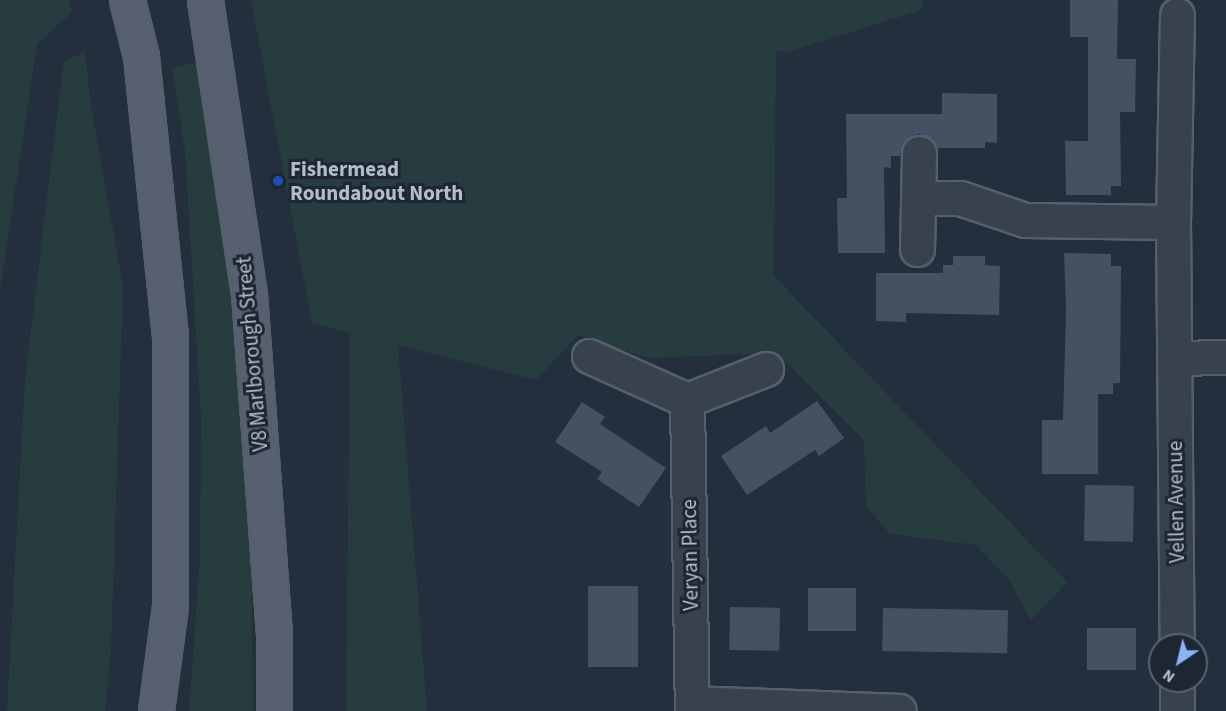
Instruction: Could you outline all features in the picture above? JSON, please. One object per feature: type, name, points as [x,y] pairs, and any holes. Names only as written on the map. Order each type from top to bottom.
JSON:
[{"type":"main road","points":[[127,0],[141,56],[170,336],[170,606],[156,711]]},
{"type":"main road","name":"V8 Marlborough Street","points":[[205,0],[210,46],[249,294],[274,636],[274,711]]},
{"type":"street","name":"Vellen Avenue","points":[[1177,15],[1173,222],[1177,633]]},
{"type":"street","points":[[917,249],[919,153]]},
{"type":"street","points":[[919,198],[960,198],[1025,220],[1173,222]]},
{"type":"street","points":[[589,356],[687,400],[766,369]]},
{"type":"street","points":[[1174,358],[1226,357]]},
{"type":"street","name":"Veryan Place","points":[[687,400],[692,707]]},
{"type":"street","points":[[1177,693],[1177,711]]},
{"type":"street","points":[[692,707],[899,711]]},
{"type":"green space","points":[[0,0],[69,0],[72,12],[37,44],[0,291]]},
{"type":"green space","points":[[251,0],[924,0],[921,10],[788,52],[776,51],[774,276],[1067,582],[1031,620],[1007,577],[976,545],[890,534],[866,506],[864,440],[777,353],[648,358],[578,335],[536,380],[398,345],[427,711],[346,711],[350,333],[312,323]]},
{"type":"green space","points":[[85,52],[91,106],[123,287],[111,650],[105,711],[7,711],[25,378],[64,61]]},
{"type":"green space","points":[[200,61],[230,284],[251,556],[253,711],[189,711],[200,556],[201,418],[185,151],[172,68]]},
{"type":"building","points":[[1070,0],[1118,0],[1117,59],[1136,59],[1135,112],[1120,112],[1121,186],[1111,186],[1111,195],[1066,195],[1065,141],[1088,141],[1088,37],[1070,37]]},
{"type":"building","points":[[942,93],[997,94],[997,143],[985,142],[985,148],[936,148],[928,137],[919,134],[909,137],[903,144],[900,156],[891,156],[891,168],[884,167],[885,253],[838,253],[837,198],[847,198],[846,114],[942,114]]},
{"type":"building","points":[[1064,253],[1111,254],[1111,266],[1121,266],[1120,383],[1113,383],[1113,394],[1098,394],[1098,474],[1042,474],[1042,420],[1063,420],[1066,310]]},
{"type":"building","points":[[953,256],[985,256],[985,265],[1000,266],[999,315],[906,313],[906,322],[876,321],[876,273],[943,273],[943,265],[953,265]]},
{"type":"building","points":[[817,401],[844,438],[819,456],[815,450],[747,495],[721,456],[766,426],[770,433]]},
{"type":"building","points":[[582,402],[605,417],[600,424],[666,468],[639,507],[597,479],[602,472],[555,442]]},
{"type":"building","points":[[1085,485],[1134,486],[1133,542],[1084,541]]},
{"type":"building","points":[[588,586],[638,586],[638,667],[588,667]]},
{"type":"building","points":[[808,588],[856,588],[856,631],[808,631]]},
{"type":"building","points":[[730,607],[780,608],[779,651],[729,650]]},
{"type":"building","points":[[883,608],[1008,610],[1007,653],[882,651]]},
{"type":"building","points":[[1087,628],[1136,628],[1136,670],[1087,670]]},
{"type":"place","name":"Fishermead Roundabout North","points":[[278,181]]}]
